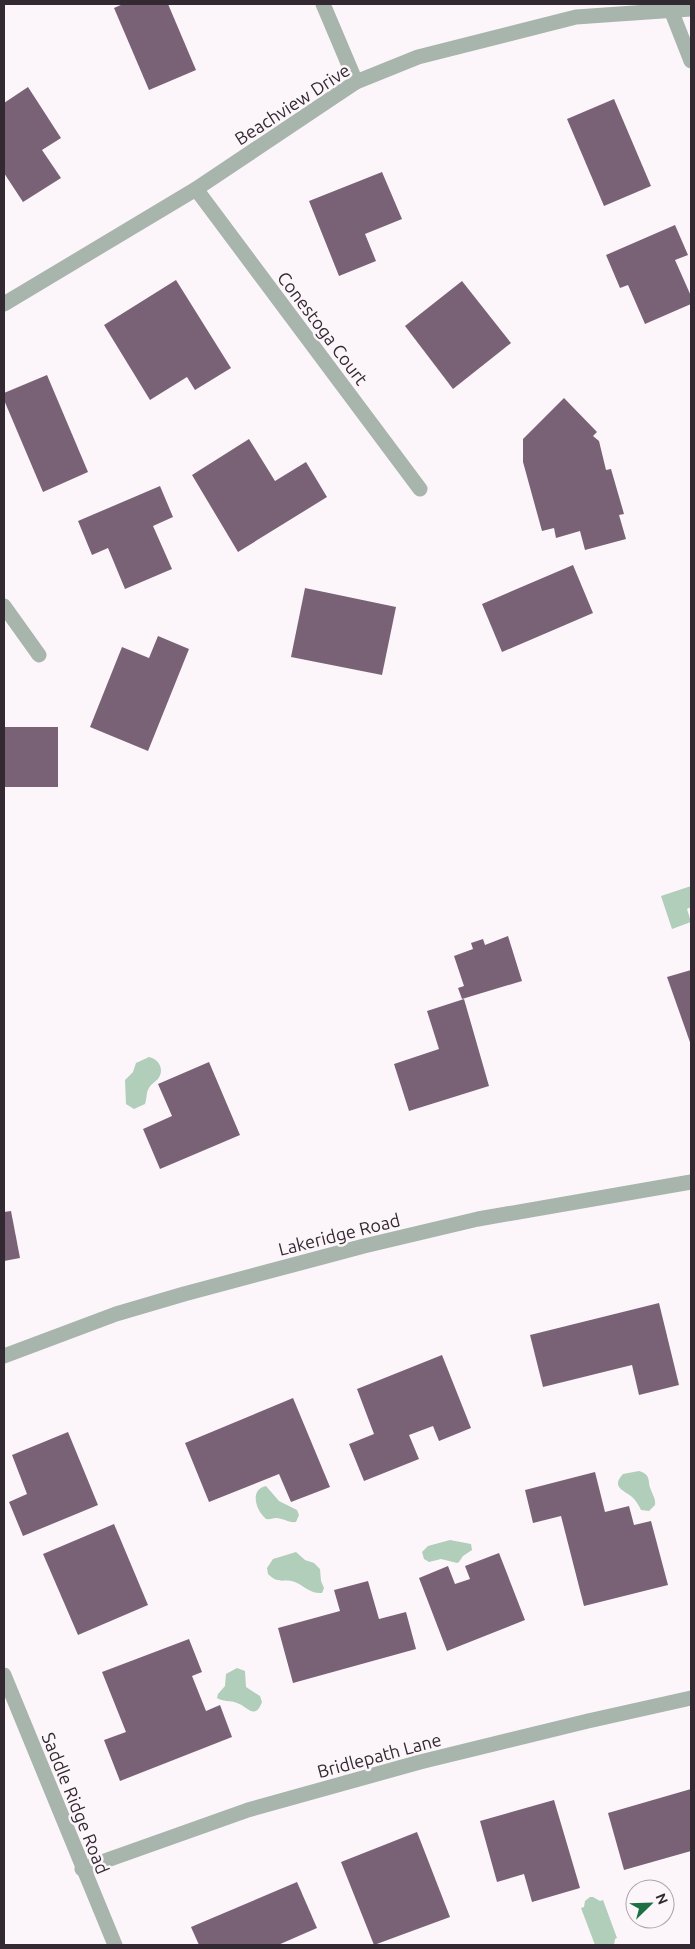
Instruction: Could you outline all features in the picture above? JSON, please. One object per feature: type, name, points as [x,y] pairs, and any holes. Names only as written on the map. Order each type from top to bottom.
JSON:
[{"type":"street","points":[[324,4],[356,82]]},
{"type":"street","name":"Beachview Drive","points":[[4,304],[196,189],[356,82],[418,57],[576,17],[691,9]]},
{"type":"street","points":[[671,10],[691,61]]},
{"type":"street","name":"Conestoga Court","points":[[196,189],[420,489]]},
{"type":"street","points":[[4,606],[39,655]]},
{"type":"street","name":"Lakeridge Road","points":[[4,1356],[125,1311],[355,1248],[478,1219],[691,1182]]},
{"type":"street","name":"Saddle Ridge Road","points":[[4,1675],[82,1869],[115,1945]]},
{"type":"street","name":"Bridlepath Lane","points":[[82,1869],[248,1810],[420,1762],[691,1698]]},
{"type":"shaded area","points":[[691,886],[691,907],[687,909],[691,922],[672,929],[661,896]]},
{"type":"shaded area","points":[[149,1057],[156,1060],[160,1065],[160,1076],[148,1090],[145,1104],[134,1109],[126,1104],[125,1080],[133,1072],[136,1063]]},
{"type":"shaded area","points":[[639,1471],[646,1474],[655,1499],[655,1505],[649,1511],[641,1510],[634,1499],[621,1489],[618,1483],[623,1474]]},
{"type":"shaded area","points":[[266,1486],[279,1501],[297,1510],[299,1515],[296,1522],[279,1518],[265,1518],[257,1505],[256,1495],[261,1488]]},
{"type":"shaded area","points":[[450,1540],[471,1544],[472,1550],[457,1563],[441,1559],[429,1562],[424,1559],[422,1552],[428,1546]]},
{"type":"shaded area","points":[[296,1552],[320,1569],[324,1588],[322,1593],[311,1591],[295,1582],[275,1579],[268,1574],[267,1568],[273,1559]]},
{"type":"shaded area","points":[[237,1668],[245,1671],[246,1687],[260,1696],[262,1702],[257,1711],[251,1711],[237,1703],[217,1698],[225,1686],[226,1674]]},
{"type":"shaded area","points":[[590,1897],[600,1901],[603,1900],[617,1938],[614,1945],[595,1945],[581,1908],[584,1907],[585,1901]]},
{"type":"building","points":[[123,4],[168,4],[196,70],[149,90],[114,8]]},
{"type":"building","points":[[28,87],[61,138],[42,150],[61,178],[23,202],[4,173],[4,103]]},
{"type":"building","points":[[614,99],[651,186],[604,206],[567,119]]},
{"type":"building","points":[[382,172],[402,219],[365,234],[376,261],[339,276],[309,201]]},
{"type":"building","points":[[675,225],[688,255],[675,260],[691,296],[691,304],[645,324],[628,285],[620,288],[606,255]]},
{"type":"building","points":[[176,280],[231,368],[195,390],[187,377],[150,400],[104,325]]},
{"type":"building","points":[[462,281],[511,343],[453,389],[405,326]]},
{"type":"building","points":[[47,375],[88,472],[43,492],[4,400],[4,393]]},
{"type":"building","points":[[564,398],[597,432],[593,436],[599,441],[606,470],[611,469],[624,514],[619,515],[626,539],[585,550],[580,531],[556,538],[554,528],[542,531],[523,462],[523,439]]},
{"type":"building","points":[[249,439],[275,481],[306,462],[327,497],[238,552],[192,475]]},
{"type":"building","points":[[160,486],[173,517],[153,526],[172,569],[125,589],[108,548],[92,555],[78,521]]},
{"type":"building","points":[[573,565],[593,613],[502,652],[482,604]]},
{"type":"building","points":[[305,588],[396,607],[382,675],[291,657]]},
{"type":"building","points":[[158,636],[189,649],[148,751],[90,727],[122,647],[149,658]]},
{"type":"building","points":[[4,727],[58,727],[58,787],[4,787]]},
{"type":"building","points":[[508,936],[522,981],[462,999],[458,988],[464,986],[454,956],[473,949],[471,943],[483,939],[485,945]]},
{"type":"building","points":[[691,970],[691,1045],[667,977]]},
{"type":"building","points":[[464,999],[489,1086],[409,1111],[394,1064],[439,1049],[427,1011]]},
{"type":"building","points":[[209,1062],[240,1135],[160,1169],[143,1129],[172,1116],[158,1084]]},
{"type":"building","points":[[11,1211],[20,1258],[4,1261],[4,1212]]},
{"type":"building","points":[[659,1303],[679,1385],[639,1395],[632,1365],[543,1387],[530,1335]]},
{"type":"building","points":[[442,1355],[471,1428],[439,1441],[433,1426],[409,1435],[419,1459],[364,1481],[349,1444],[374,1434],[357,1389]]},
{"type":"building","points":[[293,1398],[330,1487],[291,1502],[279,1474],[209,1502],[185,1443]]},
{"type":"building","points":[[68,1432],[98,1505],[23,1536],[9,1502],[27,1494],[12,1455]]},
{"type":"building","points":[[595,1472],[605,1512],[629,1506],[634,1525],[651,1521],[668,1585],[584,1606],[561,1516],[533,1523],[525,1490]]},
{"type":"building","points":[[114,1524],[148,1605],[78,1635],[43,1554]]},
{"type":"building","points":[[499,1553],[525,1620],[447,1651],[419,1578],[448,1566],[455,1584],[470,1579],[465,1566]]},
{"type":"building","points":[[368,1581],[379,1619],[406,1612],[416,1649],[293,1683],[278,1628],[340,1611],[334,1590]]},
{"type":"building","points":[[189,1639],[202,1672],[192,1676],[206,1711],[220,1705],[232,1737],[120,1781],[104,1740],[126,1732],[102,1672]]},
{"type":"building","points":[[691,1789],[691,1851],[624,1870],[608,1813]]},
{"type":"building","points":[[554,1800],[580,1888],[532,1902],[524,1874],[497,1882],[480,1821]]},
{"type":"building","points":[[417,1832],[450,1917],[374,1945],[341,1862]]},
{"type":"building","points":[[297,1882],[317,1928],[278,1945],[199,1945],[191,1927]]}]
